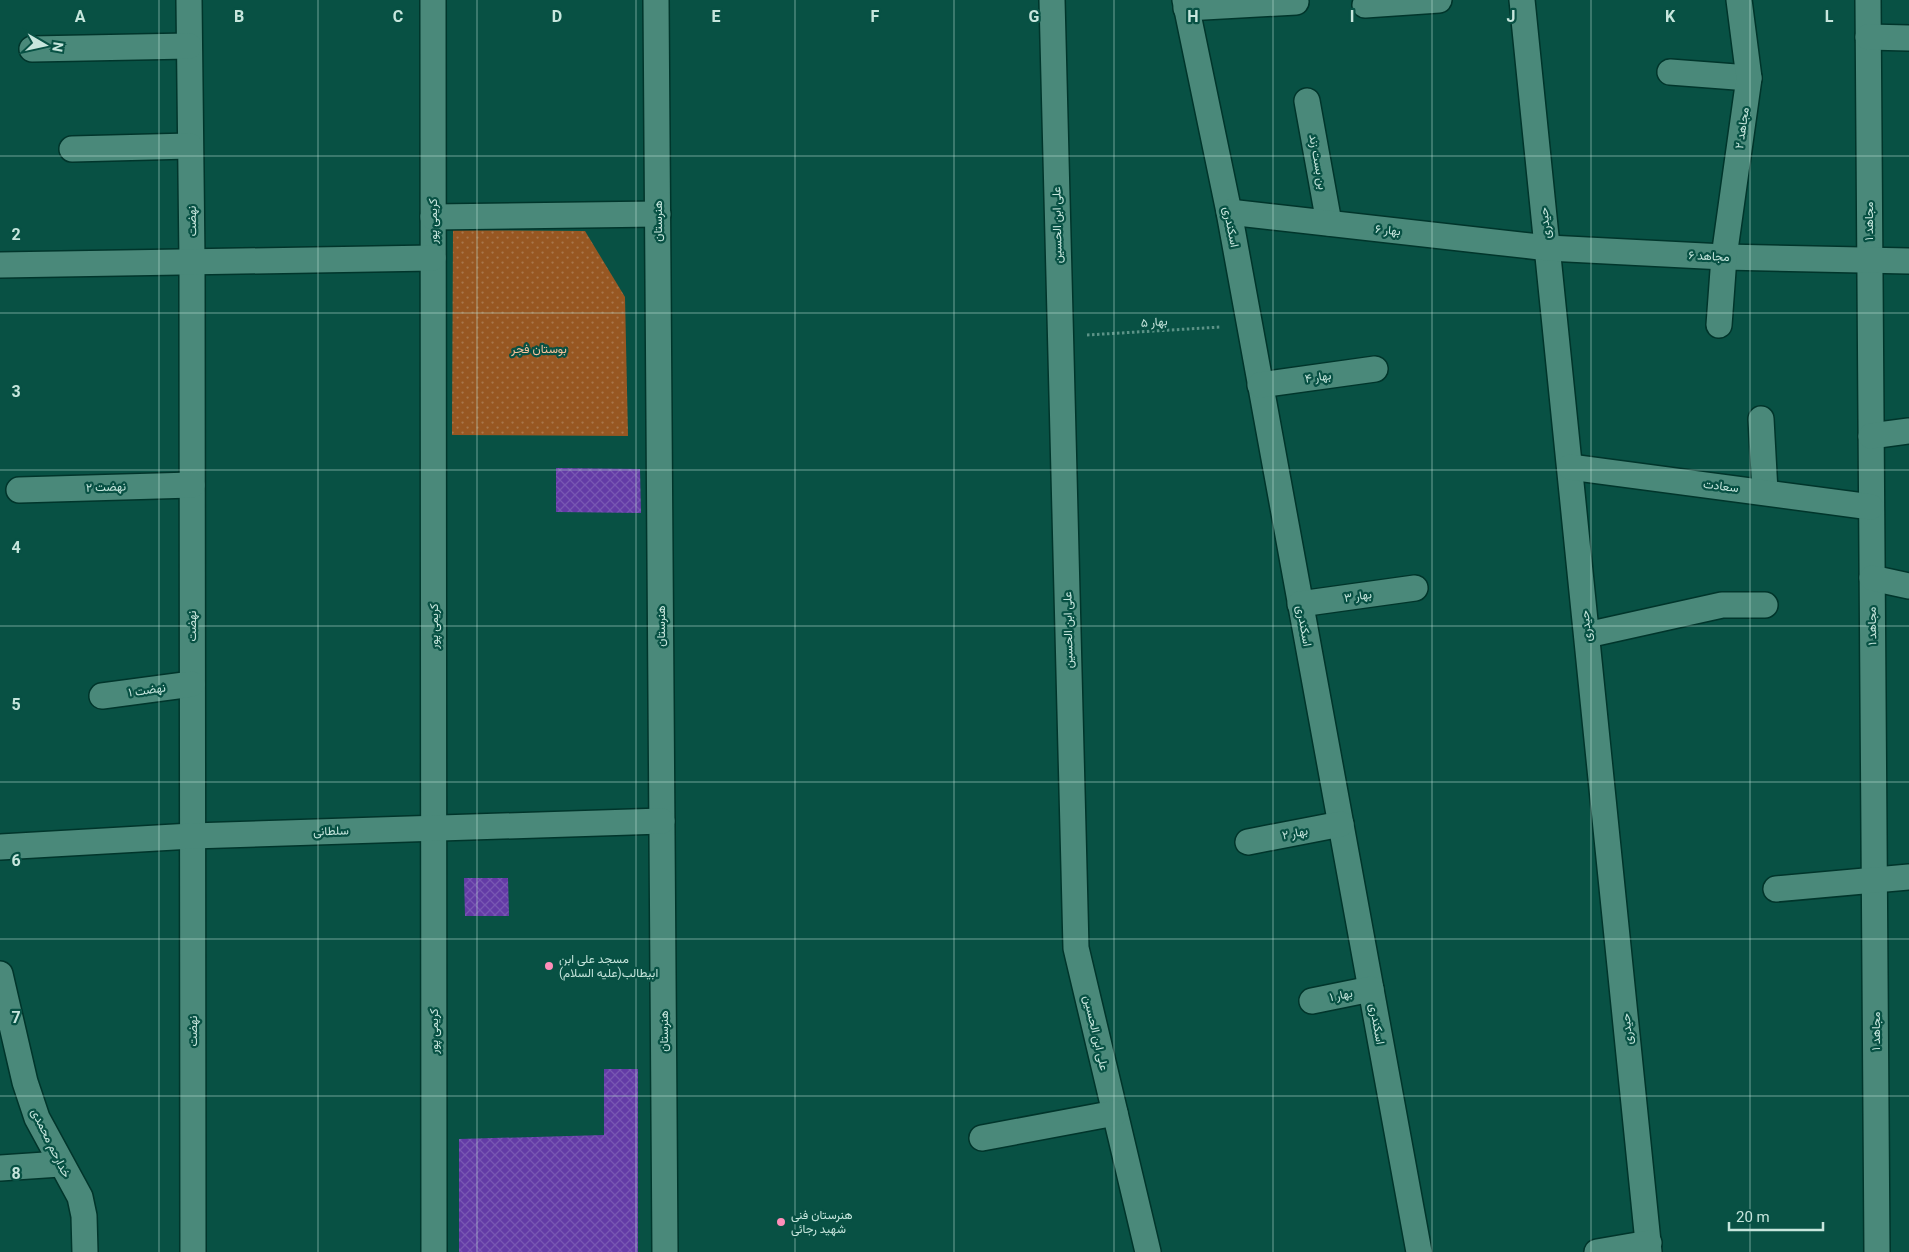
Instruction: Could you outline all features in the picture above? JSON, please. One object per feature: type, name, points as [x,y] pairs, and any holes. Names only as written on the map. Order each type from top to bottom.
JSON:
[{"type":"street","name":"نهضت","points":[[189,0],[192,260],[193,1252]]},
{"type":"street","name":"کریمی پور","points":[[432,0],[434,1252]]},
{"type":"street","name":"هنرستان","points":[[656,0],[665,1252]]},
{"type":"street","name":"علی ابن الحسین","points":[[1052,0],[1076,948],[1148,1252]]},
{"type":"street","points":[[1365,4],[1439,0]]},
{"type":"street","name":"حیدری","points":[[1522,0],[1649,1248]]},
{"type":"street","name":"مجاهد ۲","points":[[1719,325],[1724,257],[1749,78],[1739,0]]},
{"type":"street","name":"مجاهد ۱","points":[[1868,0],[1877,1252]]},
{"type":"street","points":[[1185,4],[1296,2]]},
{"type":"street","name":"اسکندری","points":[[1185,4],[1229,212],[1419,1252]]},
{"type":"street","points":[[1868,37],[1909,38]]},
{"type":"street","points":[[32,49],[189,46]]},
{"type":"street","points":[[1670,72],[1749,78]]},
{"type":"street","name":"بن بست زند","points":[[1306,101],[1328,223]]},
{"type":"street","points":[[72,149],[190,146]]},
{"type":"street","name":"بهار ۶","points":[[1229,212],[1548,248]]},
{"type":"street","points":[[433,217],[658,214]]},
{"type":"street","name":"مجاهد ۶","points":[[1548,248],[1724,257],[1870,262],[1909,261]]},
{"type":"street","points":[[0,265],[192,260],[433,258]]},
{"type":"street","name":"بهار ۴","points":[[1260,385],[1375,369]]},
{"type":"street","points":[[1761,419],[1765,492]]},
{"type":"street","points":[[1871,436],[1909,431]]},
{"type":"street","name":"سعادت","points":[[1570,467],[1872,507]]},
{"type":"street","name":"نهضت ۲","points":[[19,490],[192,485]]},
{"type":"street","points":[[1872,578],[1909,586]]},
{"type":"street","name":"بهار ۳","points":[[1300,604],[1415,588]]},
{"type":"street","points":[[1587,635],[1722,605],[1765,605]]},
{"type":"street","name":"نهضت ۱","points":[[102,696],[192,684]]},
{"type":"street","name":"سلطانی","points":[[0,847],[192,836],[662,821]]},
{"type":"street","name":"بهار ۲","points":[[1248,842],[1341,824]]},
{"type":"street","points":[[1776,889],[1909,877]]},
{"type":"street","name":"خدارحم محمدی","points":[[0,974],[36,1118],[80,1198],[84,1216],[85,1252]]},
{"type":"street","name":"بهار ۱","points":[[1312,1001],[1371,989]]},
{"type":"street","points":[[982,1138],[1115,1113]]},
{"type":"street","points":[[0,1168],[60,1164]]},
{"type":"street","points":[[1597,1252],[1649,1248]]},
{"type":"path","name":"بهار ۵","points":[[1060,337],[1249,325]]},
{"type":"green space","name":"بوستان فجر","points":[[453,230],[585,231],[625,297],[628,436],[452,435]]},
{"type":"building","points":[[556,468],[640,469],[641,513],[556,512]]},
{"type":"building","points":[[464,878],[508,878],[509,916],[465,916]]},
{"type":"building","points":[[604,1069],[638,1069],[638,1252],[459,1252],[459,1139],[604,1135]]},
{"type":"place","name":"مسجد علی ابن ابیطالب(علیه السلام)","points":[[549,966]]},
{"type":"place","name":"هنرستان فنی شهید رجائی","points":[[781,1222]]}]
